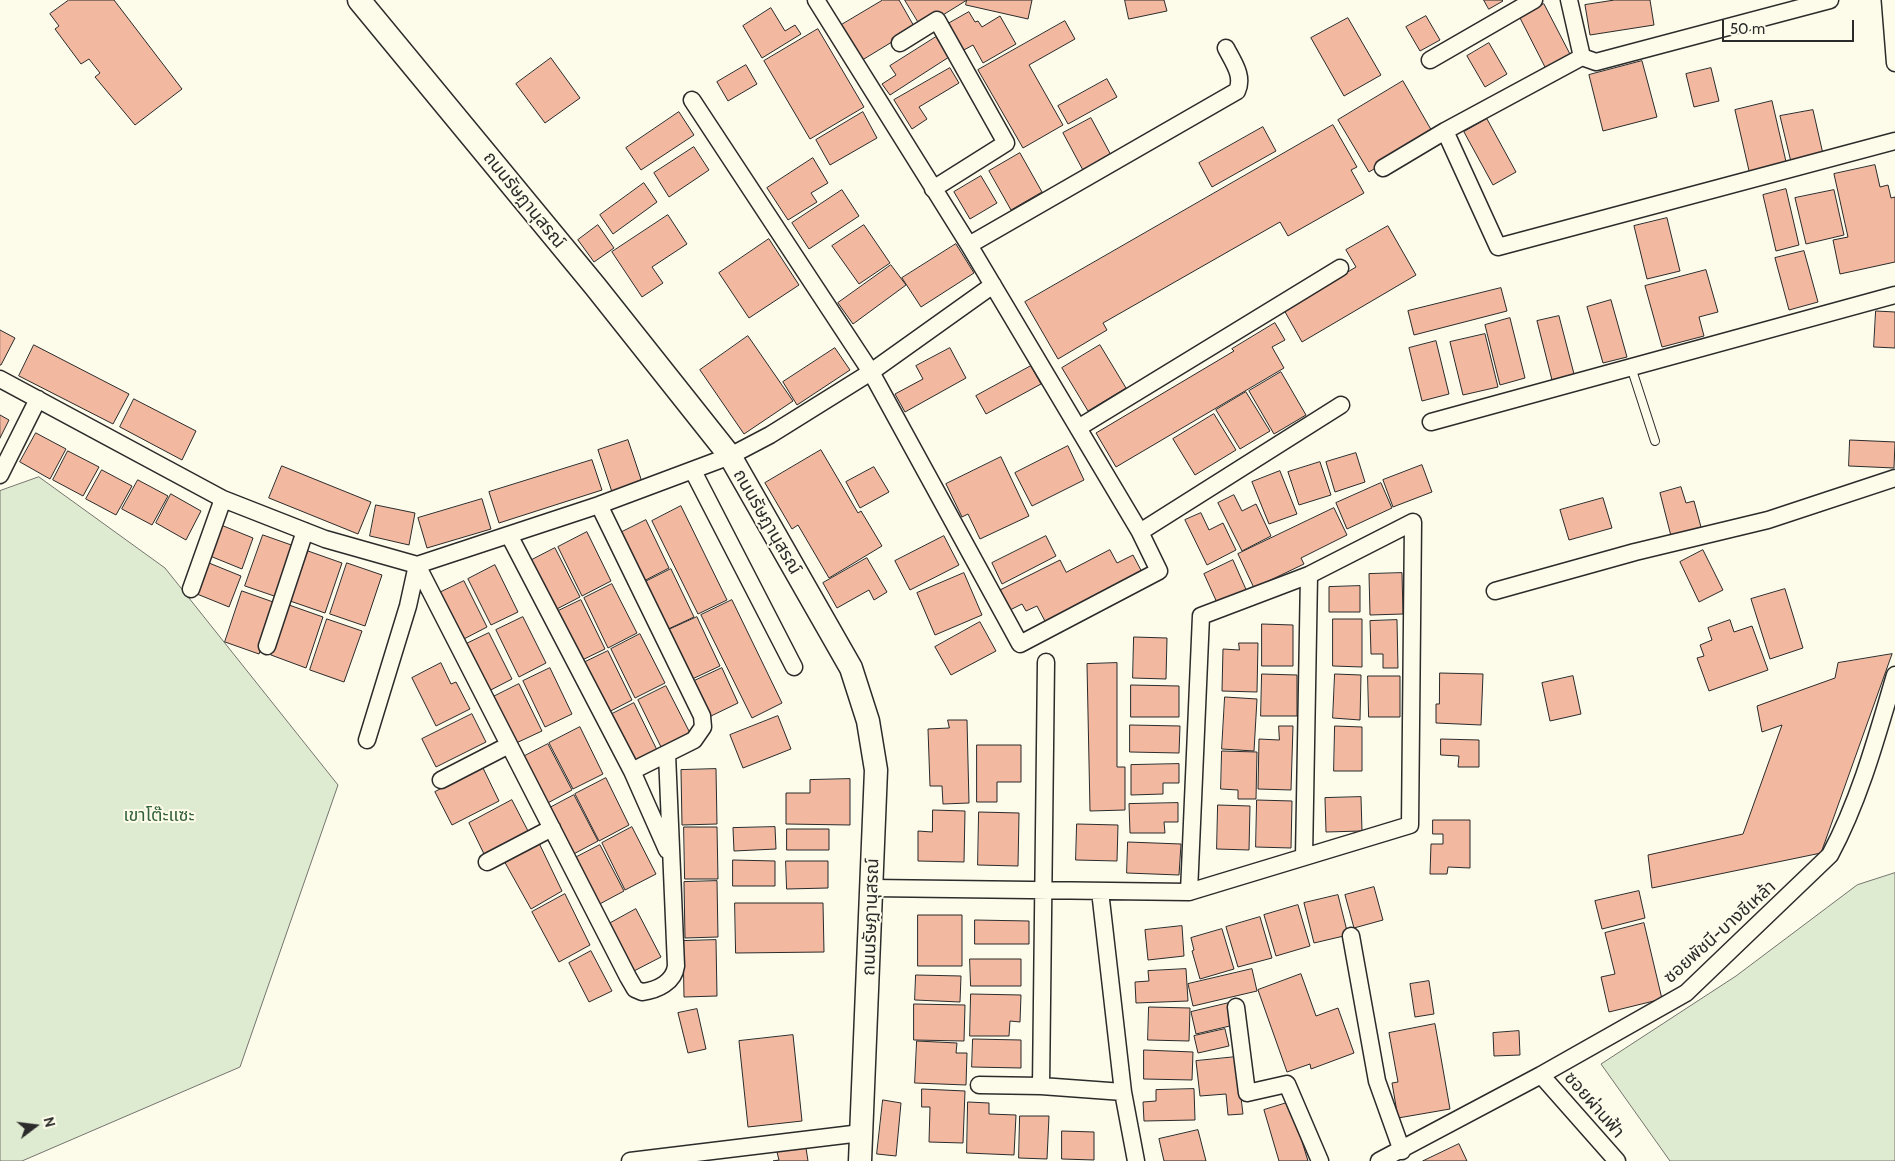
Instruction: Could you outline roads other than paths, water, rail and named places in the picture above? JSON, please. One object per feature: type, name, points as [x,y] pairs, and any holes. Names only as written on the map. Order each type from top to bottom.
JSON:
[{"type":"street","name":"ถนนรัษฎานุสรณ์","points":[[359,0],[595,286],[730,456],[850,668],[868,721],[876,770],[860,1161]]},
{"type":"street","points":[[692,100],[872,372],[1020,644],[1159,571],[1140,532],[969,245],[816,0]]},
{"type":"street","points":[[1430,60],[1534,0]]},
{"type":"street","points":[[1570,0],[1582,57]]},
{"type":"street","points":[[1383,168],[1445,131],[1582,57],[1596,62],[1830,0]]},
{"type":"street","points":[[1890,0],[1895,63]]},
{"type":"street","points":[[900,43],[937,20],[1006,142],[933,189]]},
{"type":"street","points":[[969,245],[1236,91],[1240,84],[1239,74],[1226,48]]},
{"type":"street","points":[[1445,131],[1498,248],[1895,141]]},
{"type":"street","points":[[1078,428],[1340,268]]},
{"type":"street","points":[[0,378],[223,499],[325,539],[418,565],[599,505],[730,456],[770,435],[872,372],[993,285]]},
{"type":"street","points":[[1431,422],[1895,295]]},
{"type":"street","points":[[0,476],[38,399]]},
{"type":"street","points":[[1140,532],[1341,405]]},
{"type":"street","points":[[693,471],[794,667]]},
{"type":"street","points":[[1495,591],[1636,552],[1768,520],[1895,478]]},
{"type":"street","points":[[191,588],[223,499]]},
{"type":"street","points":[[599,505],[702,716],[703,727],[700,734],[694,740],[632,771]]},
{"type":"street","points":[[872,888],[1045,892],[1189,892],[1410,825],[1413,522],[1309,575],[1201,616],[1189,892]]},
{"type":"street","points":[[268,646],[304,531]]},
{"type":"street","points":[[509,535],[632,771],[670,856]]},
{"type":"street","points":[[418,565],[628,977],[635,989],[642,992],[670,981],[675,976],[667,754]]},
{"type":"street","points":[[367,740],[408,606],[418,565]]},
{"type":"street","points":[[1304,857],[1309,575]]},
{"type":"street","points":[[1042,1086],[1046,662]]},
{"type":"street","name":"ซอยพัชนี-บางชีเหล้า","points":[[1379,1161],[1541,1075],[1686,994],[1830,855],[1842,832],[1867,766],[1895,675]]},
{"type":"street","points":[[441,780],[509,746]]},
{"type":"street","points":[[487,862],[552,828]]},
{"type":"street","points":[[1100,891],[1123,1092],[1136,1161]]},
{"type":"street","points":[[1351,936],[1377,1081],[1402,1150]]},
{"type":"street","points":[[1236,1007],[1247,1093],[1287,1084],[1320,1161]]},
{"type":"street","name":"ซอยผ่านฟ้า","points":[[1541,1075],[1617,1161]]},
{"type":"street","points":[[979,1085],[1042,1086],[1123,1092]]},
{"type":"street","points":[[630,1161],[861,1133]]},
{"type":"lane","points":[[1631,367],[1654,441]]},
{"type":"park label","name":"เขาโต๊ะแซะ","points":[[159,816]]}]
